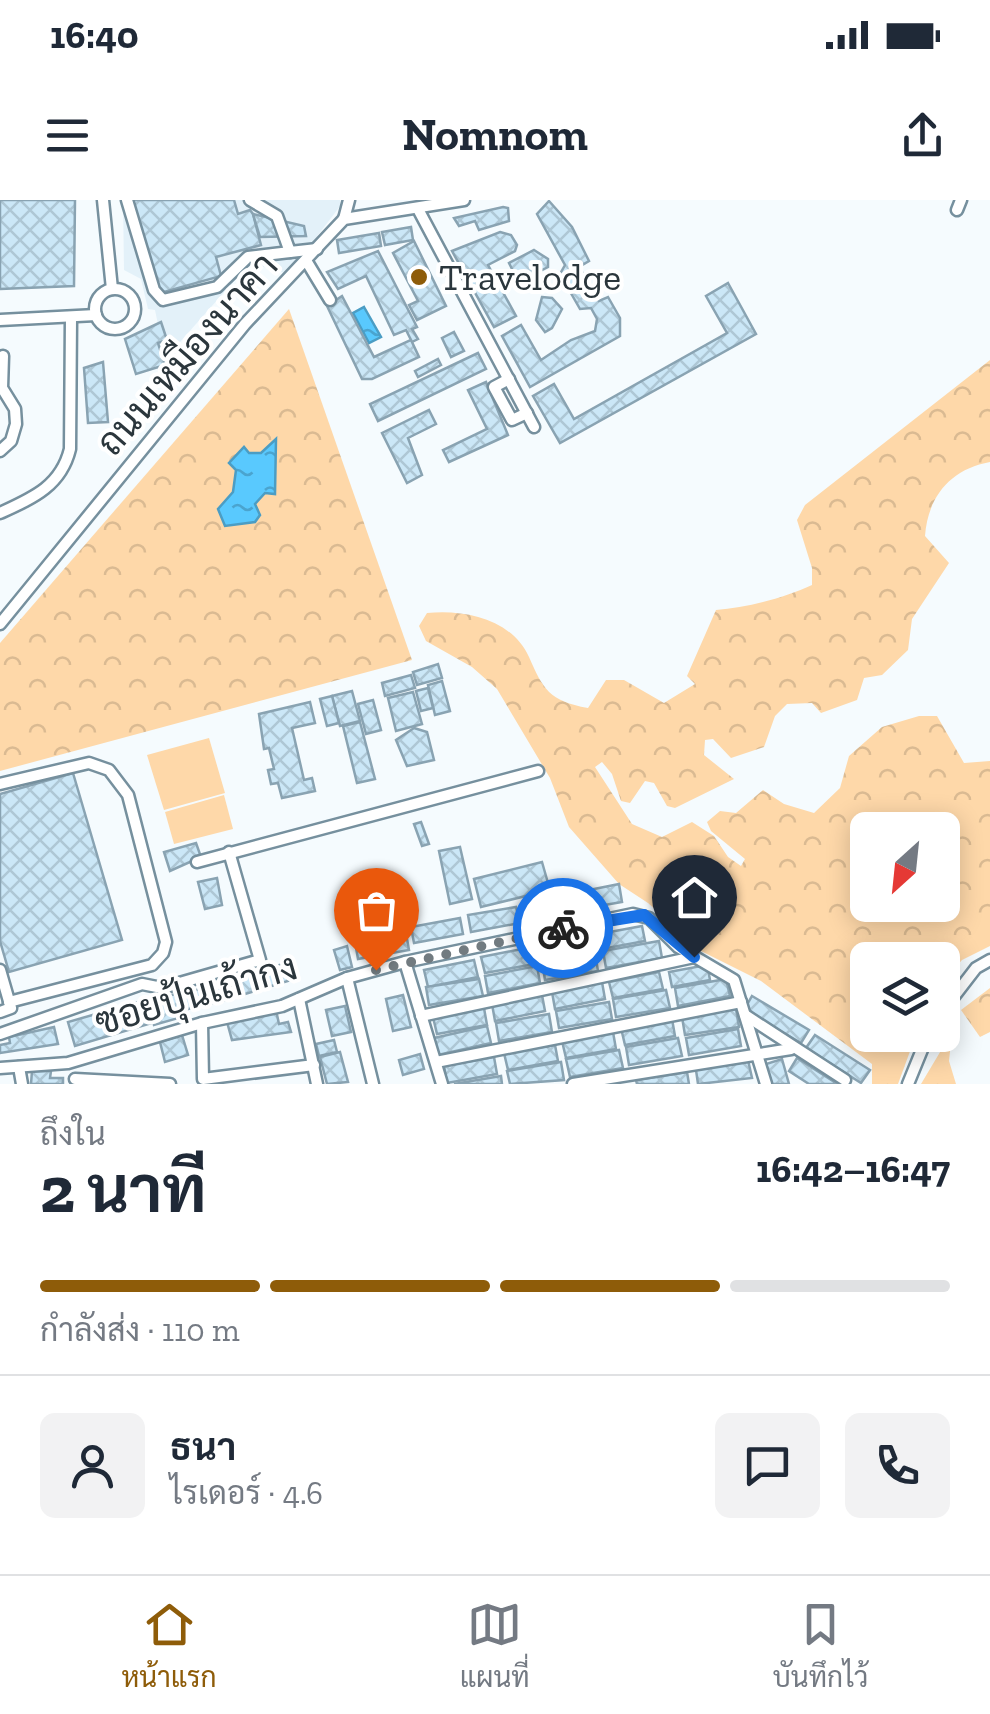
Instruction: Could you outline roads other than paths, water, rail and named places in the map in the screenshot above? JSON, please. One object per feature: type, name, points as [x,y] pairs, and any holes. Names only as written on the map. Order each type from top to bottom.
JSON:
[{"type":"street","points":[[103,200],[112,289]]},
{"type":"street","points":[[127,200],[154,290],[163,300],[216,287],[248,257],[318,248]]},
{"type":"street","points":[[250,200],[277,216],[290,252]]},
{"type":"street","points":[[349,200],[344,220],[464,200]]},
{"type":"street","points":[[418,209],[534,427]]},
{"type":"street","name":"ถนนเหมืองนาคา","points":[[0,624],[244,324],[344,220]]},
{"type":"street","points":[[307,262],[330,300]]},
{"type":"street","points":[[112,289],[130,295],[136,308],[132,320],[122,328],[108,328],[96,315],[100,296],[112,289]]},
{"type":"street","points":[[0,320],[96,315]]},
{"type":"street","points":[[0,512],[44,491],[65,469],[71,318]]},
{"type":"street","points":[[0,451],[11,441],[16,424],[15,409],[2,388],[3,356]]},
{"type":"street","points":[[0,784],[89,763],[117,777],[128,796],[166,942],[160,959],[134,972],[4,1007],[0,970]]},
{"type":"street","points":[[197,862],[538,772]]},
{"type":"street","points":[[0,1034],[142,984],[162,988],[260,960],[229,852]]},
{"type":"street","name":"ซอยปุ้นเถ้ากง","points":[[0,1068],[74,1061],[299,998],[347,978],[404,962],[632,914],[649,918],[694,957],[729,975],[741,1002]]},
{"type":"street","points":[[421,1016],[694,957]]},
{"type":"street","points":[[960,989],[976,968],[990,960]]},
{"type":"street","points":[[404,962],[442,1084]]},
{"type":"street","points":[[347,978],[373,1084]]},
{"type":"street","points":[[299,998],[317,1084]]},
{"type":"street","points":[[436,1062],[741,1002],[766,1084]]},
{"type":"street","points":[[744,1015],[844,1080]]},
{"type":"street","points":[[202,1023],[203,1079],[314,1065]]},
{"type":"street","points":[[573,1084],[791,1048]]},
{"type":"street","points":[[908,1084],[921,1052]]},
{"type":"street","points":[[74,1061],[76,1082],[170,1084]]},
{"type":"street","points":[[20,1067],[22,1084]]},
{"type":"water","points":[[364,307],[381,337],[369,343],[353,313]]},
{"type":"water","points":[[276,439],[275,494],[265,493],[255,504],[260,515],[255,522],[225,526],[218,509],[233,492],[236,470],[229,463],[244,447],[249,453],[261,453]]},
{"type":"place","name":"Travelodge","points":[[419,277]]}]
